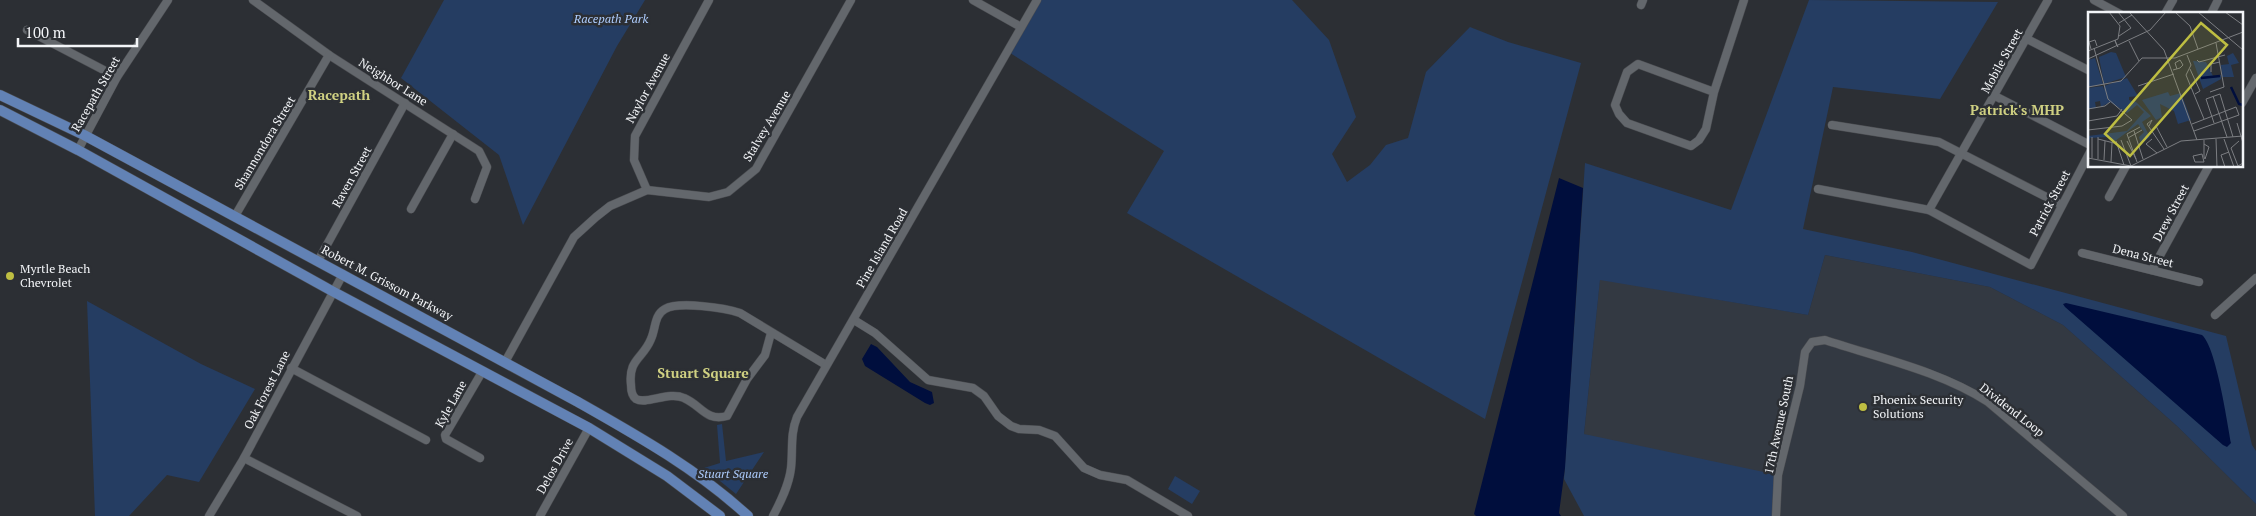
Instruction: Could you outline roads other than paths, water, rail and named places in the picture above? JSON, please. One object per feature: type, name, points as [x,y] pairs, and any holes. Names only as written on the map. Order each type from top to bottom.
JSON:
[{"type":"main road","name":"Robert M. Grissom Parkway","points":[[0,94],[85,136],[235,216],[651,443],[695,473],[748,516]]},
{"type":"main road","points":[[0,110],[78,150],[332,291],[589,428],[667,476],[720,516]]},
{"type":"main road","points":[[637,457],[646,454],[651,443]]},
{"type":"street","name":"Racepath Street","points":[[78,150],[117,77],[168,0]]},
{"type":"street","name":"Neighbor Lane","points":[[253,0],[329,55],[479,151],[488,167],[474,199]]},
{"type":"street","name":"Naylor Avenue","points":[[647,190],[634,160],[635,136],[709,0]]},
{"type":"street","name":"Stalvey Avenue","points":[[647,190],[709,198],[728,192],[756,169],[852,0]]},
{"type":"street","points":[[973,0],[1022,27]]},
{"type":"street","name":"Pine Island Road","points":[[773,516],[787,487],[791,470],[792,430],[804,404],[1038,0]]},
{"type":"street","points":[[1714,92],[1638,64],[1626,72],[1615,104],[1619,114],[1627,122],[1691,146],[1699,140],[1706,129],[1714,92],[1744,0]]},
{"type":"street","name":"Mobile Street","points":[[1929,210],[2048,0]]},
{"type":"street","points":[[2094,0],[2116,12]]},
{"type":"street","points":[[2166,12],[2173,0]]},
{"type":"street","points":[[2212,12],[2218,0]]},
{"type":"street","points":[[28,30],[117,77]]},
{"type":"street","points":[[2027,39],[2088,71]]},
{"type":"street","name":"Shannondora Street","points":[[235,216],[329,55]]},
{"type":"street","points":[[2244,100],[2256,78]]},
{"type":"street","points":[[1995,96],[2088,143]]},
{"type":"street","name":"Raven Street","points":[[318,261],[405,103]]},
{"type":"street","points":[[1832,125],[1939,142],[1962,152],[2062,205]]},
{"type":"street","points":[[411,209],[453,134]]},
{"type":"street","name":"Patrick Street","points":[[1929,210],[2031,265],[2088,156]]},
{"type":"street","points":[[2109,197],[2125,168]]},
{"type":"street","name":"Drew Street","points":[[2152,270],[2208,168]]},
{"type":"street","points":[[1818,189],[1929,210]]},
{"type":"street","points":[[505,362],[574,237],[610,206],[647,190]]},
{"type":"street","name":"Dena Street","points":[[2082,252],[2199,282]]},
{"type":"street","name":"Oak Forest Lane","points":[[209,516],[244,458],[342,274]]},
{"type":"street","points":[[2215,315],[2256,278]]},
{"type":"street","points":[[771,333],[765,355],[747,378],[726,416],[718,419],[709,416],[688,399],[678,395],[664,395],[643,401],[636,399],[632,393],[630,377],[633,362],[648,346],[656,318],[664,310],[672,306],[724,308],[740,313],[826,365]]},
{"type":"street","points":[[854,320],[875,332],[928,380],[973,388],[984,396],[998,416],[1011,426],[1019,430],[1044,431],[1055,436],[1084,468],[1100,475],[1127,480],[1188,516]]},
{"type":"street","name":"Dividend Loop","points":[[1812,342],[1825,340],[1935,376],[1973,393],[1988,402],[2123,516]]},
{"type":"street","name":"17th Avenue South","points":[[1776,516],[1778,475],[1800,386],[1805,352],[1812,342]]},
{"type":"street","points":[[291,368],[426,440]]},
{"type":"street","name":"Kyle Lane","points":[[480,458],[446,439],[445,435],[482,372]]},
{"type":"street","name":"Delos Drive","points":[[540,516],[589,428]]},
{"type":"street","points":[[244,458],[357,516]]},
{"type":"place","name":"Myrtle Beach Chevrolet","points":[[10,276]]},
{"type":"place","name":"Phoenix Security Solutions","points":[[1863,407]]},
{"type":"district","name":"Racepath","points":[[339,95]]},
{"type":"district","name":"Patrick's MHP","points":[[2017,110]]},
{"type":"district","name":"Stuart Square","points":[[703,373]]},
{"type":"park label","name":"Racepath Park","points":[[611,19]]}]
